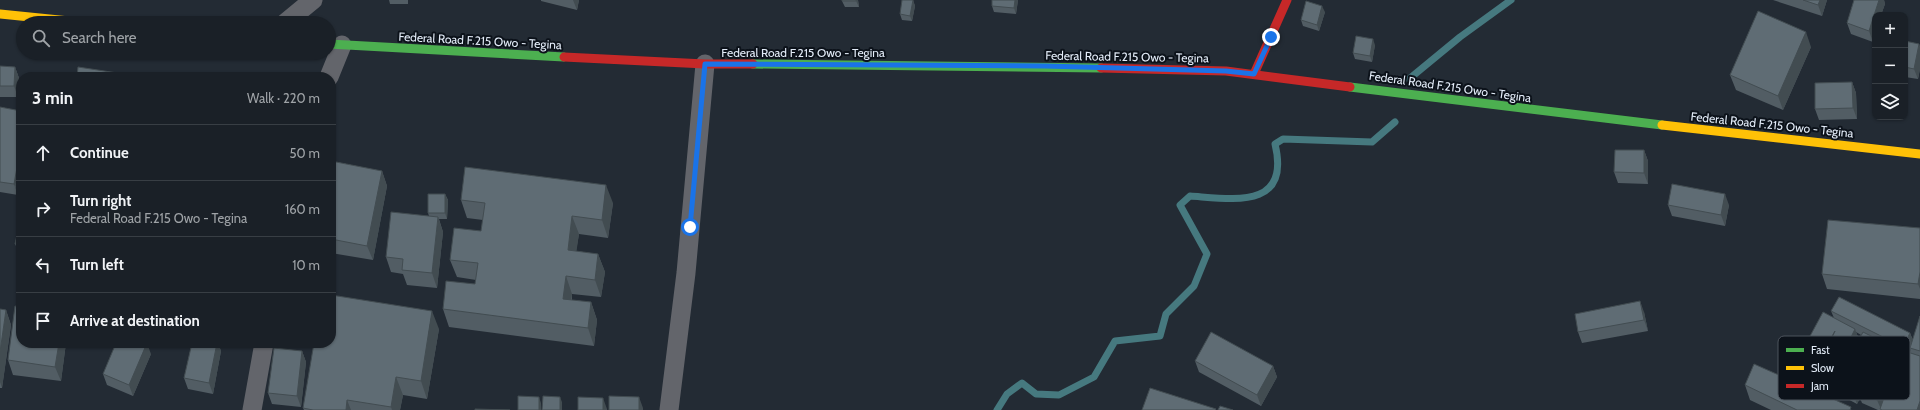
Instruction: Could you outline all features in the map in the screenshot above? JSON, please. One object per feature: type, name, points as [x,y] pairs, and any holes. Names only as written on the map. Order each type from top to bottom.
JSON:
[{"type":"main road","points":[[1254,74],[1287,0]]},
{"type":"main road","points":[[0,14],[20,16]]},
{"type":"main road","name":"Federal Road F.215 Owo - Tegina","points":[[336,45],[705,64],[1045,66],[1226,71],[1547,112],[1920,154]]},
{"type":"street","points":[[294,16],[313,0]]},
{"type":"street","points":[[330,72],[332,60]]},
{"type":"street","points":[[669,410],[686,273],[705,64]]},
{"type":"street","points":[[252,410],[263,348]]},
{"type":"building","points":[[856,0],[856,1],[842,1]]},
{"type":"building","points":[[902,0],[913,0],[910,16],[900,14]]},
{"type":"building","points":[[992,0],[1015,0],[1014,8],[992,6]]},
{"type":"building","points":[[1803,0],[1820,0],[1818,5]]},
{"type":"building","points":[[1854,0],[1879,0],[1875,12],[1872,12],[1872,22],[1869,31],[1847,23]]},
{"type":"building","points":[[1306,1],[1322,6],[1317,25],[1301,20]]},
{"type":"building","points":[[1758,11],[1806,32],[1778,96],[1730,75]]},
{"type":"building","points":[[1356,36],[1373,39],[1370,56],[1353,53]]},
{"type":"building","points":[[1908,42],[1919,44],[1914,69],[1908,68]]},
{"type":"building","points":[[0,66],[15,67],[14,86],[0,86]]},
{"type":"building","points":[[78,67],[111,72],[78,72]]},
{"type":"building","points":[[1852,82],[1853,108],[1815,109],[1815,83]]},
{"type":"building","points":[[0,107],[16,110],[16,173],[14,184],[0,182]]},
{"type":"building","points":[[1615,150],[1644,150],[1644,173],[1614,172]]},
{"type":"building","points":[[336,162],[382,171],[367,246],[336,240]]},
{"type":"building","points":[[465,167],[606,185],[602,220],[572,216],[568,250],[598,254],[595,280],[566,276],[563,299],[591,302],[588,328],[443,309],[446,281],[475,284],[478,263],[450,260],[454,228],[481,231],[485,203],[461,200]]},
{"type":"building","points":[[1672,184],[1725,194],[1721,215],[1668,205]]},
{"type":"building","points":[[428,194],[445,194],[445,213],[428,213]]},
{"type":"building","points":[[391,212],[438,217],[432,273],[402,270],[403,259],[386,257]]},
{"type":"building","points":[[1828,220],[1920,228],[1920,272],[1918,284],[1822,274]]},
{"type":"building","points":[[336,296],[432,311],[421,381],[396,377],[391,407],[347,400],[346,410],[313,410],[303,408],[313,348],[336,348]]},
{"type":"building","points":[[1839,297],[1910,333],[1908,336],[1881,336],[1831,311]]},
{"type":"building","points":[[1640,301],[1644,320],[1578,332],[1575,314]]},
{"type":"building","points":[[15,306],[16,348],[58,348],[55,367],[8,360]]},
{"type":"building","points":[[0,309],[6,310],[0,352]]},
{"type":"building","points":[[1823,312],[1855,329],[1852,336],[1833,336],[1835,331],[1832,336],[1810,336]]},
{"type":"building","points":[[1920,316],[1920,351],[1910,348]]},
{"type":"building","points":[[1211,332],[1273,366],[1257,395],[1195,361]]},
{"type":"building","points":[[1863,332],[1871,336],[1861,336]]},
{"type":"building","points":[[114,348],[145,348],[129,385],[103,374]]},
{"type":"building","points":[[191,348],[216,348],[209,383],[184,378]]},
{"type":"building","points":[[274,348],[302,351],[297,396],[268,393]]},
{"type":"building","points":[[1910,353],[1920,356],[1920,401],[1917,410],[1880,409],[1883,400],[1910,400]]},
{"type":"building","points":[[1754,364],[1778,375],[1778,400],[1835,400],[1851,407],[1850,410],[1797,410],[1745,385]]},
{"type":"building","points":[[1150,388],[1216,409],[1142,410]]},
{"type":"building","points":[[518,396],[539,397],[539,410],[518,410]]},
{"type":"building","points":[[543,396],[560,397],[560,410],[542,410]]},
{"type":"building","points":[[609,396],[639,397],[639,410],[609,410]]},
{"type":"building","points":[[578,397],[603,398],[603,410],[578,410]]},
{"type":"building","points":[[1220,406],[1233,410],[1218,410]]},
{"type":"building","points":[[475,409],[510,410],[475,410]]},
{"type":"waterway","points":[[1409,79],[1460,37],[1511,0]]},
{"type":"waterway","points":[[997,410],[1007,394],[1022,383],[1036,394],[1059,395],[1094,377],[1115,341],[1160,336],[1166,314],[1194,286],[1207,254],[1180,205],[1190,196],[1224,198],[1255,196],[1266,190],[1275,180],[1278,165],[1275,144],[1283,139],[1372,142],[1395,122]]},
{"type":"traffic: fast","points":[[336,44],[564,57]]},
{"type":"traffic: fast","points":[[753,64],[1101,68]]},
{"type":"traffic: fast","points":[[1350,87],[1662,125]]},
{"type":"traffic: slow","points":[[0,14],[20,16]]},
{"type":"traffic: slow","points":[[1662,125],[1920,154]]},
{"type":"traffic: jam","points":[[1254,74],[1287,0]]},
{"type":"traffic: jam","points":[[564,57],[705,64],[753,64]]},
{"type":"traffic: jam","points":[[1101,68],[1226,71],[1350,87]]},
{"type":"route","points":[[690,227],[705,64],[1045,66],[1226,71],[1254,74],[1271,37]]}]
